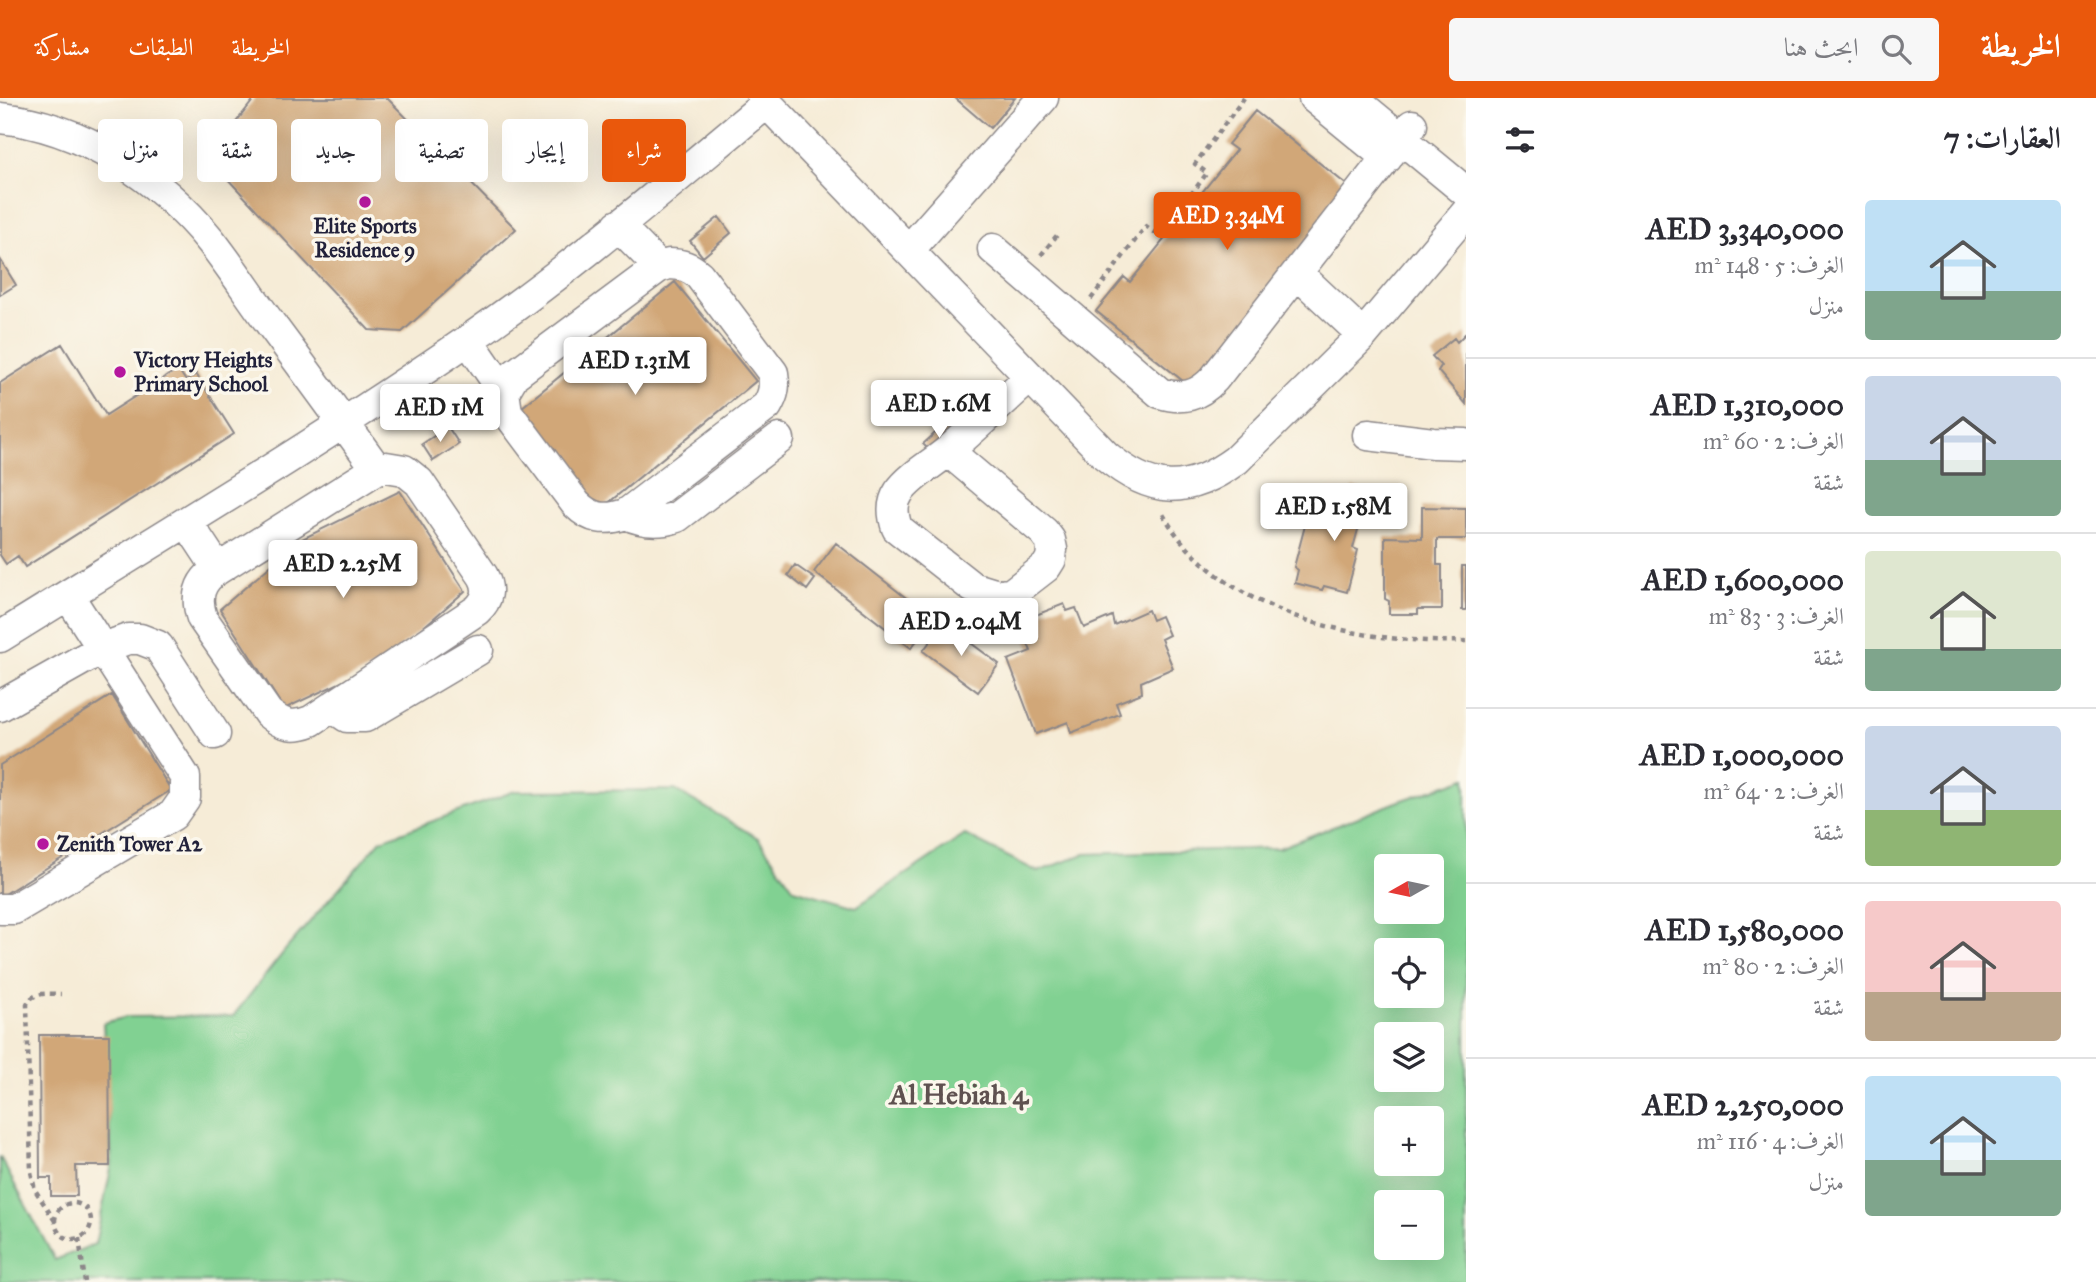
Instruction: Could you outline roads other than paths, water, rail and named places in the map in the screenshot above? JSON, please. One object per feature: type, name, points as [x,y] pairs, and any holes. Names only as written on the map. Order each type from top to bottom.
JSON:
[{"type":"street","points":[[909,250],[1042,98]]},
{"type":"street","points":[[1314,98],[1400,141],[1466,169]]},
{"type":"street","points":[[1352,98],[1400,141],[1466,192]]},
{"type":"street","points":[[1379,98],[1400,141]]},
{"type":"street","points":[[4,627],[68,595],[187,522],[468,340],[539,289],[764,101],[1105,455],[1123,471],[1145,483],[1168,486],[1193,484],[1216,475],[1236,460],[1363,335],[1466,214]]},
{"type":"street","points":[[0,118],[15,119],[71,136],[123,162],[170,198],[210,240],[377,469]]},
{"type":"street","points":[[993,249],[1160,393],[1175,397],[1190,396],[1204,390],[1214,379],[1400,141]]},
{"type":"street","points":[[618,225],[659,267]]},
{"type":"street","points":[[670,264],[681,264],[699,275],[773,373],[775,385],[773,396],[766,406],[626,514],[613,519],[599,519],[586,514],[576,504],[507,412],[503,403],[504,392],[514,375],[659,267],[670,264]]},
{"type":"street","points":[[1297,273],[1363,335]]},
{"type":"street","points":[[468,340],[504,392]]},
{"type":"street","points":[[948,451],[1050,540],[1051,559],[1046,567],[1011,594],[998,595],[972,587],[897,528],[893,505],[898,494],[1029,377]]},
{"type":"street","points":[[1367,435],[1466,444]]},
{"type":"street","points":[[626,514],[645,521],[667,520],[677,516],[779,439]]},
{"type":"street","points":[[386,467],[404,470],[419,482],[483,576],[488,591],[483,605],[332,707],[299,725],[277,721],[268,713],[202,618],[199,609],[200,590],[204,581],[218,569],[377,469],[386,467]]},
{"type":"street","points":[[187,522],[218,569]]},
{"type":"street","points":[[0,909],[14,909],[173,815],[185,798],[187,788],[184,777],[68,595]]},
{"type":"street","points":[[0,706],[103,648],[128,639],[140,639],[158,646],[215,734]]},
{"type":"street","points":[[332,707],[347,717],[365,717],[478,650]]},
{"type":"place","name":"Elite Sports Residence 9","points":[[365,202]]},
{"type":"place","name":"Victory Heights Primary School","points":[[120,372]]},
{"type":"place","name":"Zenith Tower A2","points":[[43,844]]},
{"type":"district","name":"Al Hebiah 4","points":[[959,1094]]}]
